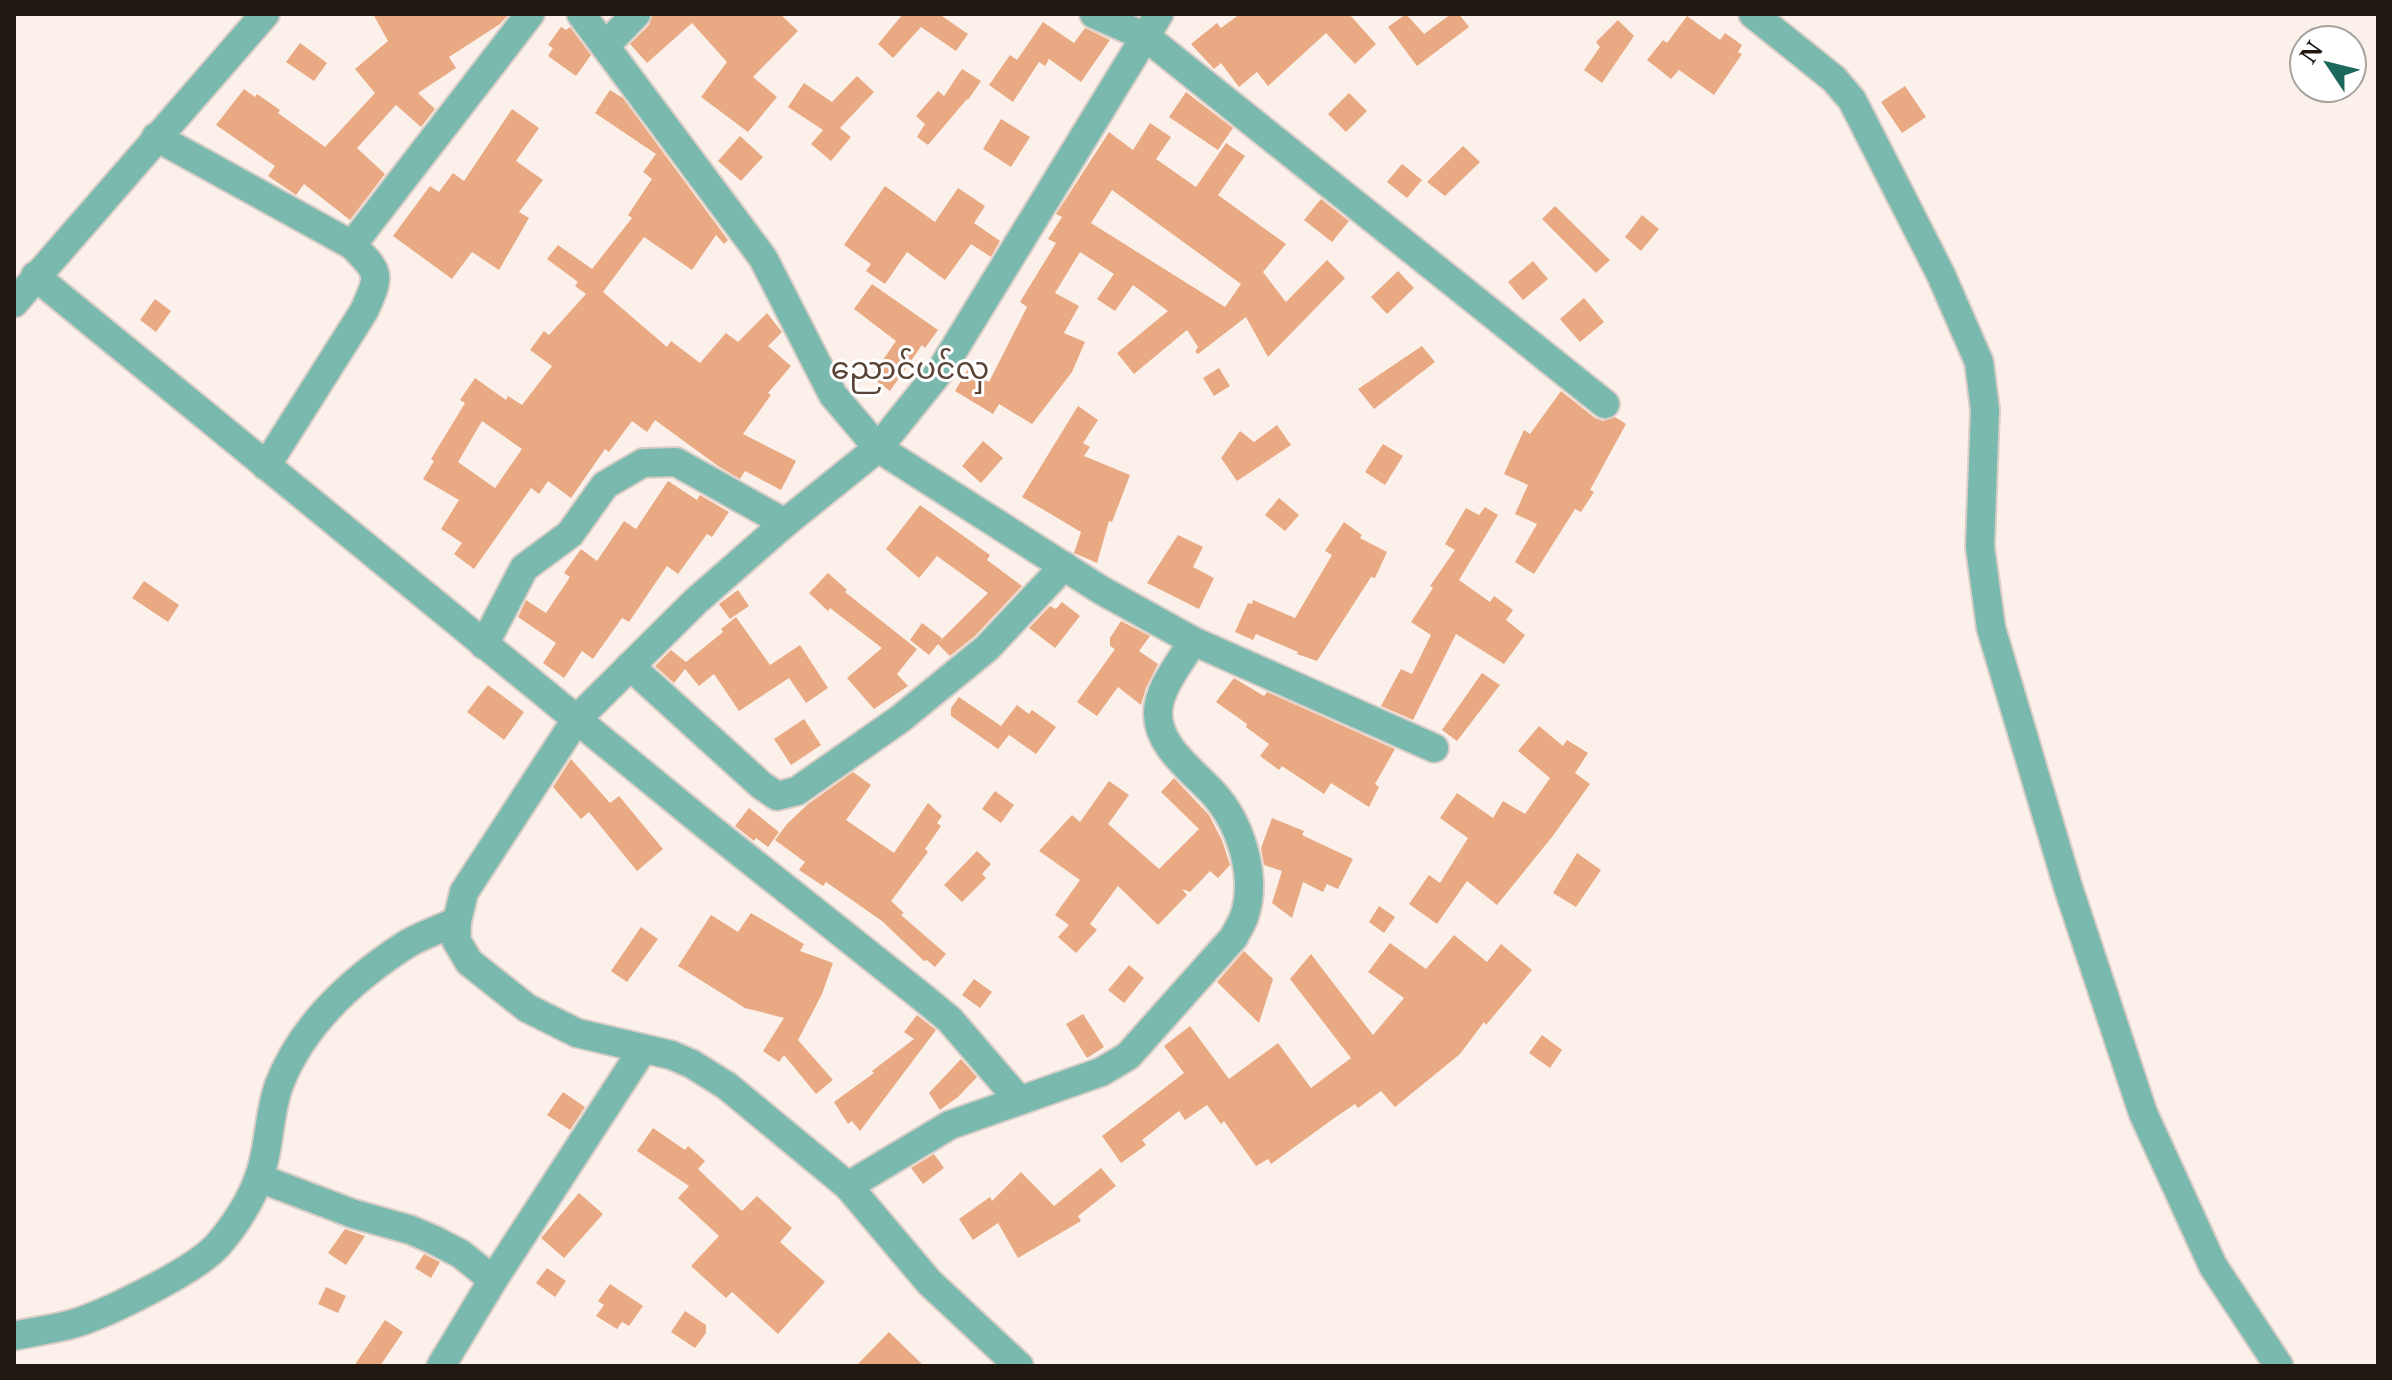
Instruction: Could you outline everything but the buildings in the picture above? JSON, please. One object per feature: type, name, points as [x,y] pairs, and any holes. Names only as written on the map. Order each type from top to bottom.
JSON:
[{"type":"street","points":[[14,303],[265,14]]},
{"type":"street","points":[[352,245],[530,14]]},
{"type":"street","points":[[581,14],[763,258],[833,395],[878,448],[1101,590],[1193,641],[1434,748]]},
{"type":"street","points":[[606,45],[636,14]]},
{"type":"street","points":[[1094,14],[1152,26],[1605,404]]},
{"type":"street","points":[[1753,14],[1834,79],[1852,100],[1941,275],[1979,362],[1985,410],[1980,547],[1991,628],[2068,887],[2143,1113],[2213,1266],[2279,1366]]},
{"type":"street","points":[[1019,1366],[929,1282],[848,1186],[783,1130],[727,1086],[692,1064],[671,1055],[577,1033],[527,1008],[469,962],[456,940],[457,921],[464,892],[576,720],[696,601],[785,523],[878,448],[943,367],[1152,26]]},
{"type":"street","points":[[156,137],[352,245],[375,271],[376,286],[364,311],[266,466]]},
{"type":"street","points":[[35,276],[576,720],[950,1020],[1019,1100]]},
{"type":"street","points":[[484,645],[524,568],[570,534],[605,485],[643,463],[676,462],[785,523]]},
{"type":"street","points":[[630,666],[777,796],[797,791],[911,710],[987,648],[1064,566]]},
{"type":"street","points":[[848,1186],[950,1125],[1101,1072],[1128,1056],[1234,937],[1245,916],[1248,893],[1247,869],[1236,826],[1216,796],[1178,757],[1162,734],[1157,714],[1162,694],[1193,641]]},
{"type":"street","points":[[14,1336],[78,1322],[123,1303],[189,1267],[216,1247],[248,1202],[259,1178],[279,1087],[294,1054],[313,1024],[350,988],[409,943],[457,921]]},
{"type":"street","points":[[441,1366],[643,1049]]},
{"type":"street","points":[[259,1178],[434,1240],[461,1254],[493,1280]]},
{"type":"district","name":"ညောင်ပင်လှ","points":[[910,369]]}]
